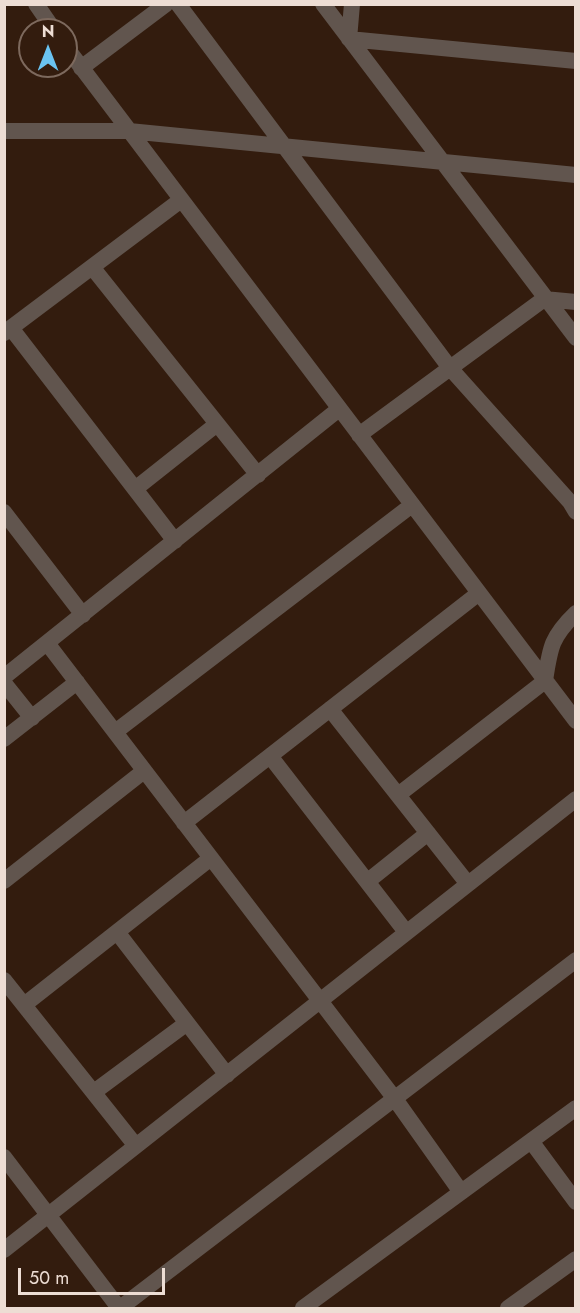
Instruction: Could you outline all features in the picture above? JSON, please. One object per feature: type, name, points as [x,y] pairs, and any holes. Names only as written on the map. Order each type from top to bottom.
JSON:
[{"type":"street","points":[[36,4],[46,18]]},
{"type":"street","points":[[81,68],[166,4]]},
{"type":"street","points":[[178,4],[450,368],[574,504]]},
{"type":"street","points":[[322,4],[544,299],[576,338]]},
{"type":"street","points":[[349,39],[352,4]]},
{"type":"street","points":[[349,39],[576,61]]},
{"type":"street","points":[[78,64],[576,721]]},
{"type":"street","points":[[4,131],[129,131],[576,175]]},
{"type":"street","points":[[175,541],[8,331],[181,200]]},
{"type":"street","points":[[92,267],[258,475]]},
{"type":"street","points":[[359,435],[544,299],[576,302]]},
{"type":"street","points":[[4,677],[339,409]]},
{"type":"street","points":[[135,489],[218,424]]},
{"type":"street","points":[[115,732],[412,505]]},
{"type":"street","points":[[4,512],[83,615]]},
{"type":"street","points":[[184,823],[478,593]]},
{"type":"street","points":[[398,795],[545,681],[550,649],[555,637],[561,627],[576,613]]},
{"type":"street","points":[[47,643],[395,1099],[462,1192]]},
{"type":"street","points":[[4,739],[77,682]]},
{"type":"street","points":[[4,683],[32,718]]},
{"type":"street","points":[[330,709],[468,884]]},
{"type":"street","points":[[270,756],[406,932]]},
{"type":"street","points":[[4,881],[144,771]]},
{"type":"street","points":[[4,1251],[576,799]]},
{"type":"street","points":[[368,881],[428,833]]},
{"type":"street","points":[[24,1005],[211,858]]},
{"type":"street","points":[[117,932],[227,1075]]},
{"type":"street","points":[[4,1157],[119,1308],[576,960]]},
{"type":"street","points":[[4,980],[136,1146]]},
{"type":"street","points":[[94,1092],[188,1023]]},
{"type":"street","points":[[303,1308],[576,1108]]},
{"type":"street","points":[[531,1141],[576,1202]]},
{"type":"street","points":[[508,1308],[576,1259]]}]
